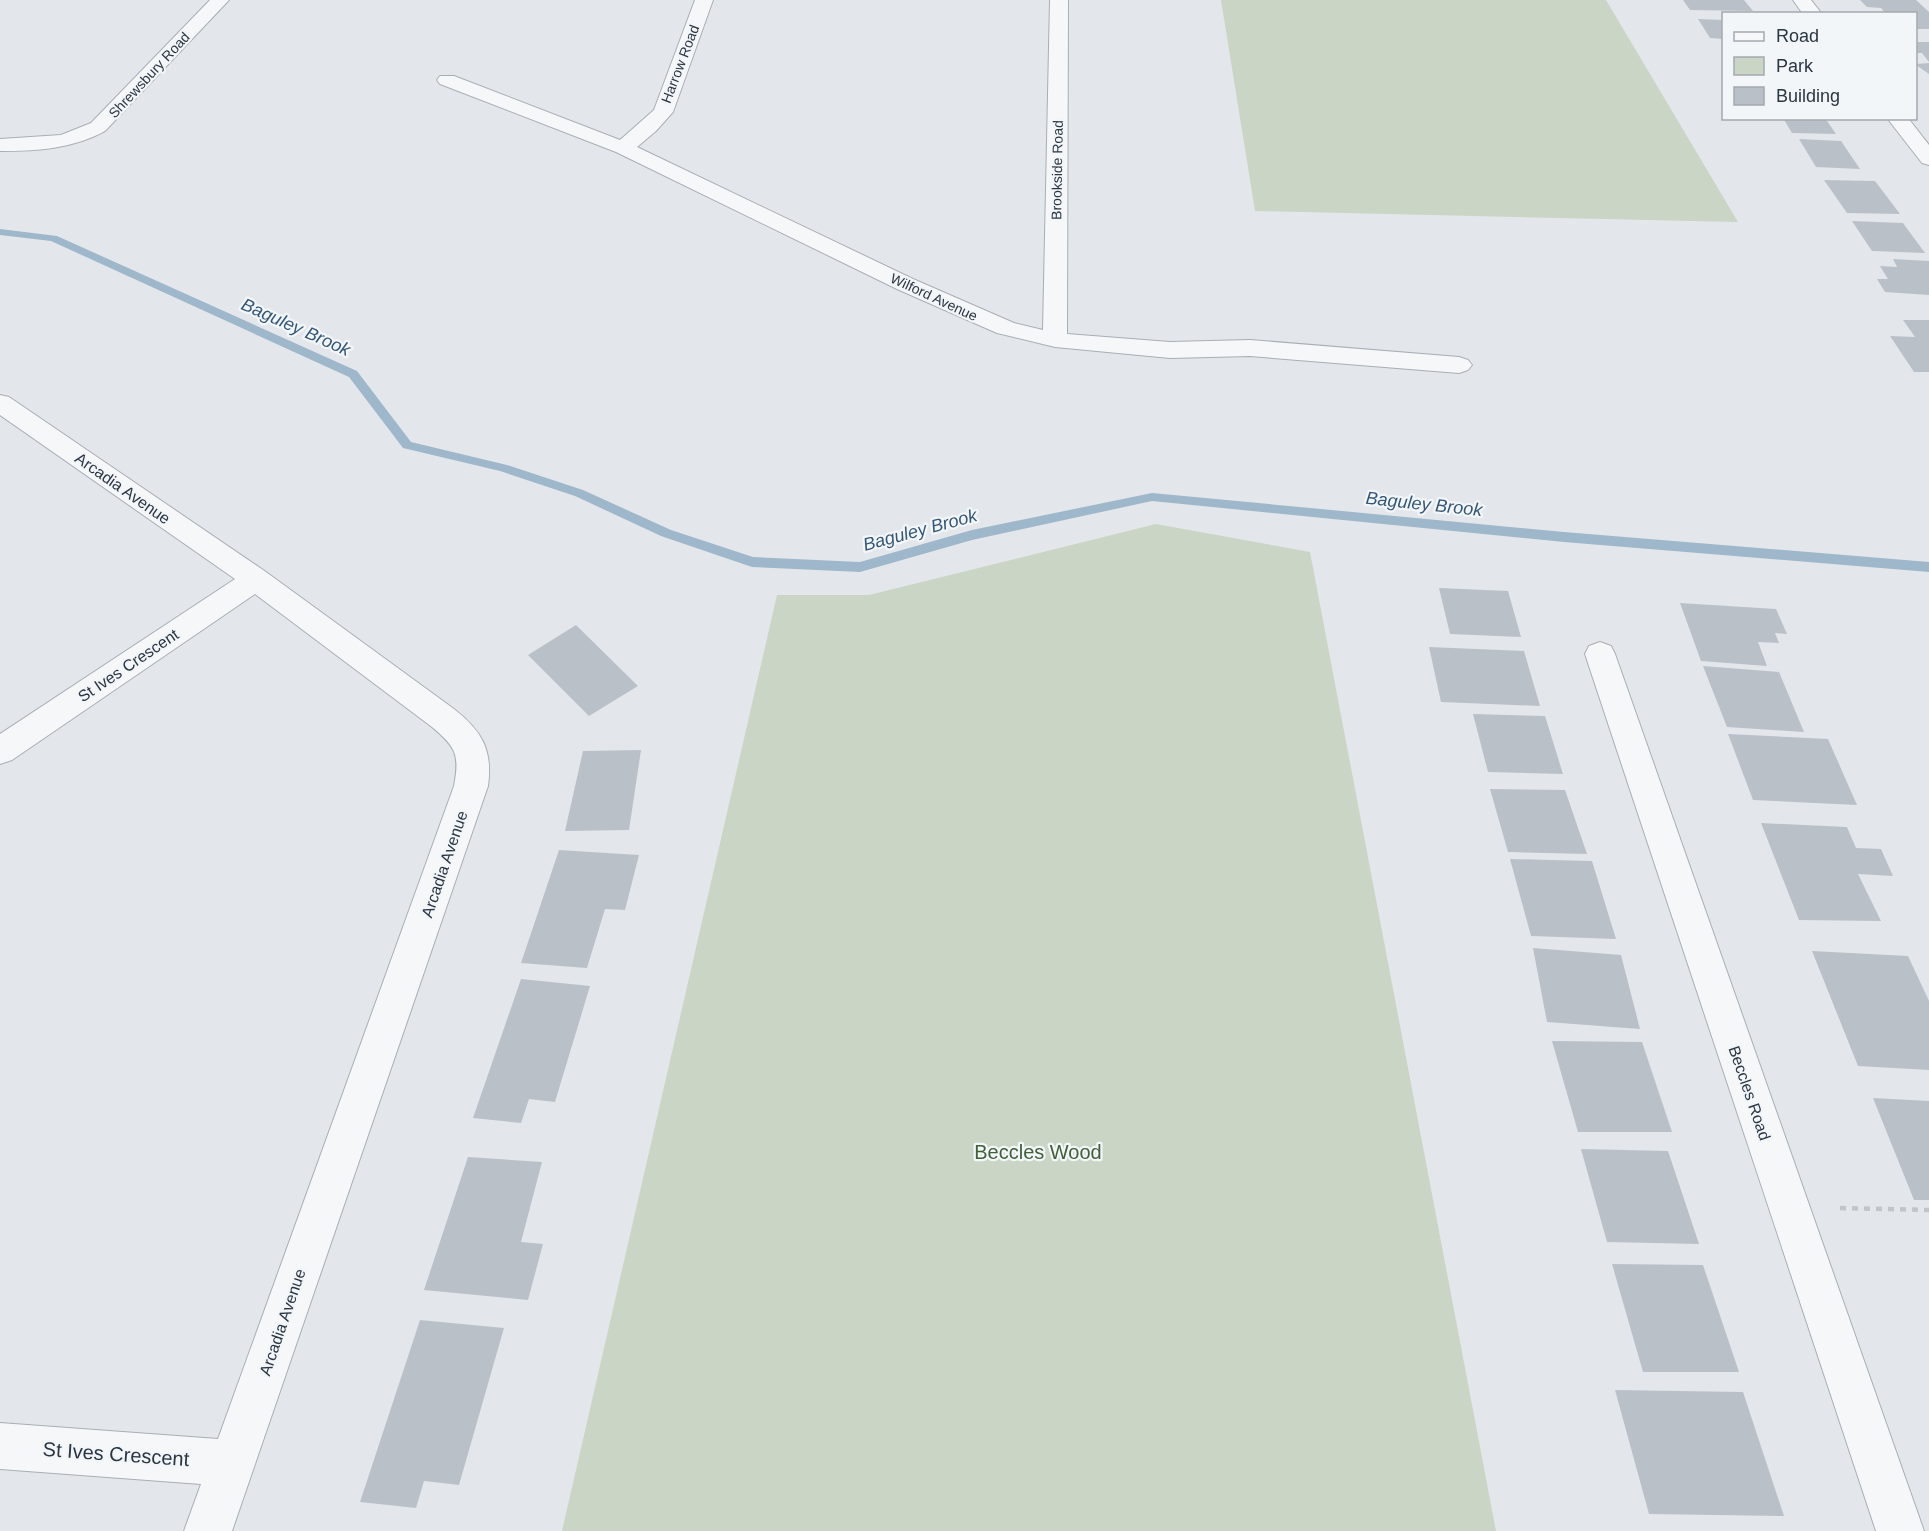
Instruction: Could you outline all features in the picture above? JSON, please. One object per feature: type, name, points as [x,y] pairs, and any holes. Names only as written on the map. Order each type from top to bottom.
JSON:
[{"type":"street","name":"Shrewsbury Road","points":[[0,145],[55,144],[79,137],[98,127],[220,0]]},
{"type":"street","name":"Harrow Road","points":[[623,148],[663,112],[704,0]]},
{"type":"street","name":"Brookside Road","points":[[1055,340],[1059,0]]},
{"type":"street","points":[[1802,0],[1811,12]]},
{"type":"street","name":"Wilford Avenue","points":[[447,80],[623,148],[973,315],[1006,328],[1055,340],[1170,350],[1226,348],[1277,350],[1459,365]]},
{"type":"street","points":[[1899,120],[1929,159]]},
{"type":"street","name":"Arcadia Avenue","points":[[0,403],[256,579],[462,733],[471,747],[475,765],[467,797],[208,1531]]},
{"type":"street","name":"St Ives Crescent","points":[[0,751],[256,579]]},
{"type":"street","name":"Beccles Road","points":[[1600,654],[1900,1531]]},
{"type":"street","name":"St Ives Crescent","points":[[0,1446],[232,1463]]},
{"type":"path","points":[[1789,1206],[1929,1210]]},
{"type":"green space","points":[[1221,0],[1606,0],[1738,222],[1255,211]]},
{"type":"green space","name":"Beccles Wood","points":[[1156,524],[1310,552],[1496,1531],[562,1531],[777,595],[869,595]]},
{"type":"building","points":[[1683,0],[1744,0],[1753,11],[1690,10]]},
{"type":"building","points":[[1860,0],[1916,0],[1929,12],[1929,29],[1917,29],[1917,12],[1884,12],[1881,8],[1867,7]]},
{"type":"building","points":[[1698,19],[1722,20],[1722,39],[1710,38]]},
{"type":"building","points":[[1917,42],[1929,42],[1929,62],[1922,53],[1917,53]]},
{"type":"building","points":[[1929,63],[1929,74],[1917,66]]},
{"type":"building","points":[[1784,120],[1826,120],[1836,134],[1792,133]]},
{"type":"building","points":[[1799,139],[1841,141],[1860,169],[1816,167]]},
{"type":"building","points":[[1824,180],[1875,181],[1900,214],[1847,213]]},
{"type":"building","points":[[1852,221],[1903,223],[1925,253],[1872,251]]},
{"type":"building","points":[[1893,259],[1929,261],[1929,295],[1885,292],[1877,279],[1888,279],[1880,266],[1897,267]]},
{"type":"building","points":[[1903,320],[1929,320],[1929,372],[1914,372],[1890,336],[1915,337]]},
{"type":"building","points":[[1439,588],[1508,591],[1521,637],[1450,634]]},
{"type":"building","points":[[1680,603],[1776,609],[1787,634],[1775,633],[1779,643],[1758,642],[1767,666],[1701,661]]},
{"type":"building","points":[[576,625],[638,686],[589,716],[528,655]]},
{"type":"building","points":[[1429,647],[1524,651],[1540,706],[1441,702]]},
{"type":"building","points":[[1703,666],[1779,672],[1804,732],[1727,727]]},
{"type":"building","points":[[1473,714],[1545,716],[1563,774],[1488,772]]},
{"type":"building","points":[[1728,734],[1828,739],[1857,805],[1753,800]]},
{"type":"building","points":[[641,750],[629,830],[565,831],[583,751]]},
{"type":"building","points":[[1490,789],[1565,790],[1587,854],[1508,852]]},
{"type":"building","points":[[1761,823],[1847,827],[1856,848],[1881,849],[1893,876],[1858,874],[1881,921],[1799,920]]},
{"type":"building","points":[[559,850],[639,855],[625,910],[605,909],[587,968],[521,963]]},
{"type":"building","points":[[1510,859],[1592,861],[1616,939],[1531,936]]},
{"type":"building","points":[[1533,948],[1621,955],[1640,1029],[1547,1022]]},
{"type":"building","points":[[1812,951],[1908,956],[1929,1001],[1929,1070],[1858,1066]]},
{"type":"building","points":[[521,979],[590,986],[555,1102],[529,1099],[521,1123],[473,1118]]},
{"type":"building","points":[[1552,1041],[1642,1042],[1672,1132],[1578,1132]]},
{"type":"building","points":[[1873,1098],[1929,1101],[1929,1200],[1914,1200]]},
{"type":"building","points":[[1581,1149],[1668,1151],[1699,1244],[1607,1242]]},
{"type":"building","points":[[468,1157],[542,1162],[521,1242],[543,1244],[528,1300],[424,1290]]},
{"type":"building","points":[[1612,1264],[1703,1265],[1739,1372],[1643,1372]]},
{"type":"building","points":[[420,1320],[504,1328],[459,1485],[424,1481],[416,1508],[360,1502]]},
{"type":"building","points":[[1615,1390],[1743,1392],[1784,1516],[1649,1514]]},
{"type":"waterway","name":"Baguley Brook","points":[[0,232],[53,238],[353,374],[407,445],[503,468],[579,493],[666,533],[752,562],[860,567],[972,535],[1152,497],[1564,537],[1929,567]]}]
